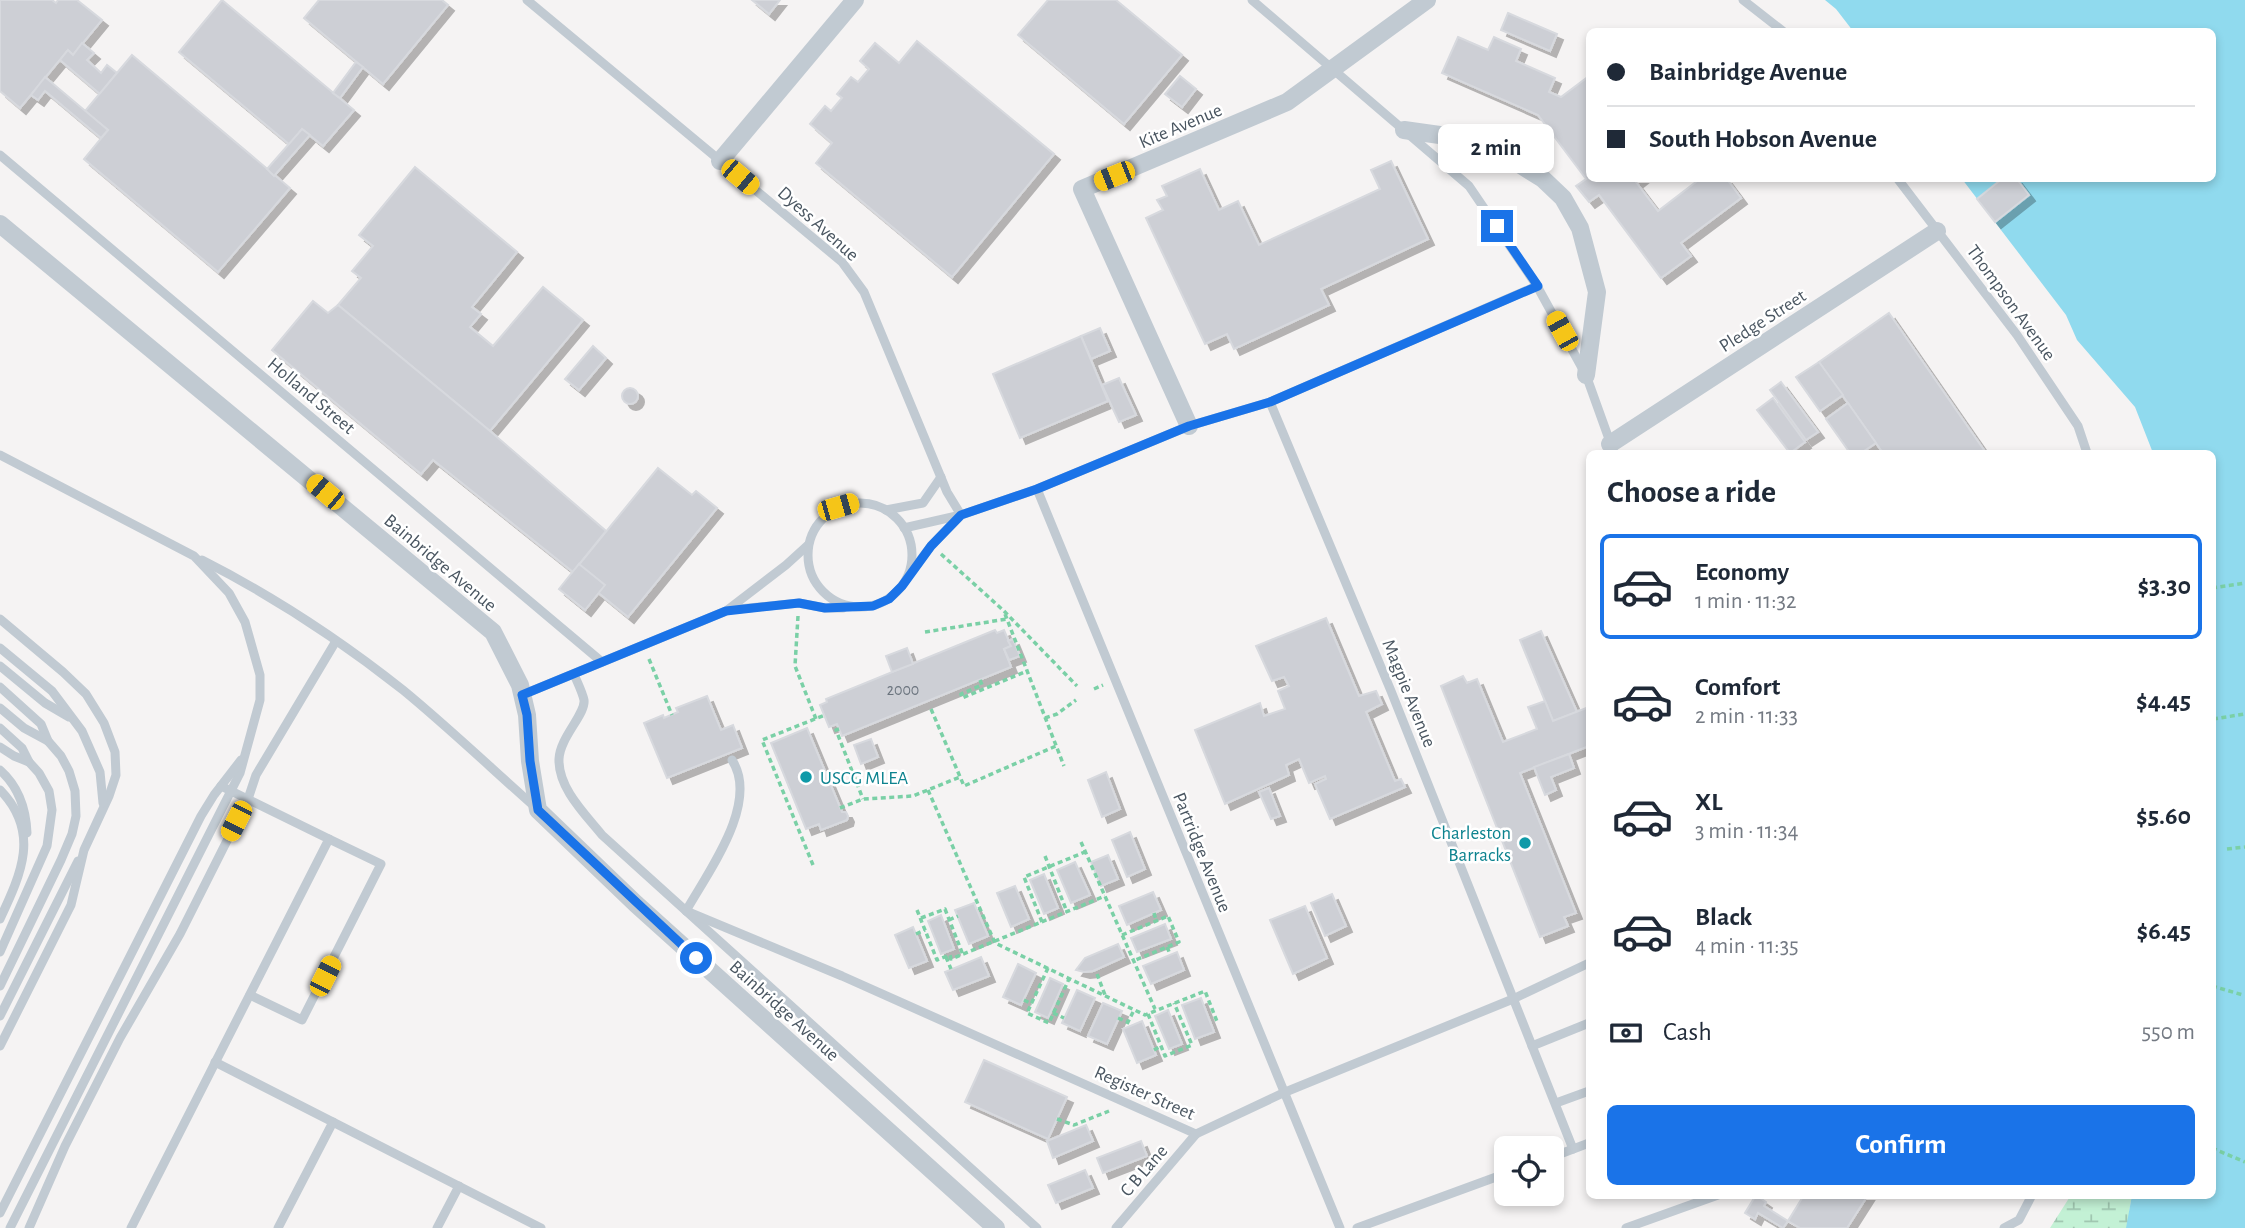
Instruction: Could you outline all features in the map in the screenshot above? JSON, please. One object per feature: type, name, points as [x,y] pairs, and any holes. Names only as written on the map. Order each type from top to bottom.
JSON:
[{"type":"street","points":[[720,160],[855,0]]},
{"type":"street","points":[[1334,69],[1427,0]]},
{"type":"street","name":"Kite Avenue","points":[[1189,426],[1082,189],[1287,102],[1334,69]]},
{"type":"street","points":[[1404,130],[1461,138],[1505,155],[1543,179],[1563,198],[1580,229],[1597,292],[1586,375]]},
{"type":"street","name":"Bainbridge Avenue","points":[[0,224],[493,632],[520,685],[527,715],[530,761],[538,810],[636,904],[996,1228]]},
{"type":"street","name":"Pledge Street","points":[[1612,449],[1937,230]]},
{"type":"lane","name":"Dyess Avenue","points":[[527,0],[842,262],[864,292],[941,477],[961,515]]},
{"type":"lane","points":[[1252,0],[1469,186],[1538,286],[1586,375],[1612,449]]},
{"type":"lane","points":[[1743,0],[1779,28]]},
{"type":"lane","name":"Holland Street","points":[[0,155],[602,662]]},
{"type":"lane","name":"Thompson Avenue","points":[[1900,182],[2032,357],[2078,426],[2086,450]]},
{"type":"lane","points":[[904,528],[961,515],[1037,489],[1189,426],[1270,402],[1538,286]]},
{"type":"lane","name":"Magpie Avenue","points":[[1270,402],[1391,691],[1573,1149]]},
{"type":"lane","points":[[0,455],[250,584],[336,640],[403,691],[538,810]]},
{"type":"lane","points":[[886,510],[923,503],[941,477]]},
{"type":"lane","name":"Partridge Avenue","points":[[1037,489],[1340,1228]]},
{"type":"lane","points":[[522,695],[726,611],[808,545],[819,523],[838,507],[854,503],[871,504],[886,510],[904,528],[912,552],[911,570],[907,578]]},
{"type":"lane","points":[[726,611],[799,603],[825,608],[873,606],[889,599],[902,586],[931,546],[961,515]]},
{"type":"lane","points":[[808,545],[807,562],[812,578],[822,593],[837,603],[855,608]]},
{"type":"lane","points":[[10,1228],[240,772],[260,699],[260,675],[245,622],[229,593],[194,556]]},
{"type":"lane","points":[[0,619],[78,687],[104,723],[115,752],[116,775],[84,850],[0,1016]]},
{"type":"lane","points":[[29,1228],[65,1146],[120,1038],[175,944],[248,799],[256,775],[336,640]]},
{"type":"lane","points":[[0,648],[52,691],[92,749],[104,790],[103,810]]},
{"type":"lane","points":[[0,666],[45,703],[71,718]]},
{"type":"lane","points":[[574,674],[584,707],[570,728],[559,762],[570,794],[602,835],[1037,1228]]},
{"type":"lane","points":[[0,687],[41,724],[48,741],[69,771],[75,791],[76,816],[72,835],[61,860],[0,986]]},
{"type":"lane","points":[[0,708],[24,728],[48,741]]},
{"type":"lane","points":[[0,728],[22,748],[39,773],[50,791],[52,810],[47,846],[0,952]]},
{"type":"lane","points":[[0,747],[29,762]]},
{"type":"lane","points":[[0,1213],[201,816],[244,755]]},
{"type":"lane","points":[[686,911],[733,825],[740,803],[741,779],[732,760]]},
{"type":"lane","points":[[0,769],[19,794],[24,809],[27,839],[15,886],[0,919]]},
{"type":"lane","points":[[221,786],[381,864],[302,1020],[250,995]]},
{"type":"lane","points":[[0,790],[18,816],[25,852]]},
{"type":"lane","points":[[131,1228],[329,839]]},
{"type":"lane","points":[[0,1046],[71,905],[84,850]]},
{"type":"lane","name":"Register Street","points":[[686,911],[842,976],[1196,1134],[1283,1093],[1513,999],[1586,964]]},
{"type":"lane","points":[[1532,1046],[1586,1024]]},
{"type":"lane","points":[[215,1062],[541,1228]]},
{"type":"lane","points":[[1556,1103],[1586,1092]]},
{"type":"lane","points":[[278,1228],[333,1122]]},
{"type":"lane","name":"C B Lane","points":[[1116,1228],[1196,1134]]},
{"type":"lane","points":[[1564,1152],[1586,1144]]},
{"type":"lane","points":[[1357,1228],[1494,1179]]},
{"type":"lane","points":[[438,1228],[459,1186]]},
{"type":"lane","points":[[1626,1228],[1707,1199]]},
{"type":"lane","points":[[2004,1228],[2019,1220],[2030,1199]]},
{"type":"lane","points":[[1663,1228],[1664,1214]]},
{"type":"path","points":[[937,551],[1004,611],[1077,686]]},
{"type":"path","points":[[2216,588],[2245,583]]},
{"type":"path","points":[[1004,611],[1064,766]]},
{"type":"path","points":[[798,612],[795,666],[816,719]]},
{"type":"path","points":[[925,632],[1007,619]]},
{"type":"path","points":[[649,659],[672,715]]},
{"type":"path","points":[[980,680],[982,685],[961,694],[962,698],[1027,671]]},
{"type":"path","points":[[1094,689],[1103,685]]},
{"type":"path","points":[[1045,718],[1057,714],[1076,699]]},
{"type":"path","points":[[931,709],[964,786],[1056,746]]},
{"type":"path","points":[[2216,719],[2245,714]]},
{"type":"path","points":[[814,865],[762,740],[825,715]]},
{"type":"path","points":[[839,729],[836,730],[863,799]]},
{"type":"path","points":[[840,808],[863,799],[913,796],[960,777]]},
{"type":"path","points":[[928,790],[995,943],[1145,1015],[1205,990],[1218,1023],[1211,1025]]},
{"type":"path","points":[[1081,842],[1155,1010]]},
{"type":"path","points":[[2227,849],[2245,846]]},
{"type":"path","points":[[1042,922],[1024,877],[1085,852]]},
{"type":"path","points":[[1045,856],[1067,912]]},
{"type":"path","points":[[917,910],[937,960],[950,955],[951,959],[1105,896]]},
{"type":"path","points":[[921,918],[945,909],[963,955]]},
{"type":"path","points":[[1154,913],[1156,920]]},
{"type":"path","points":[[949,920],[958,916]]},
{"type":"path","points":[[1122,934],[1168,916],[1179,942],[1133,961]]},
{"type":"path","points":[[916,934],[925,930]]},
{"type":"path","points":[[1167,947],[1170,954]]},
{"type":"path","points":[[946,957],[951,969]]},
{"type":"path","points":[[1048,968],[1027,1013],[1049,1023],[1069,979]]},
{"type":"path","points":[[1097,974],[1106,997]]},
{"type":"path","points":[[2216,987],[2243,995]]},
{"type":"path","points":[[1024,1000],[1032,1003]]},
{"type":"path","points":[[1148,1014],[1165,1056],[1192,1045],[1174,1003]]},
{"type":"path","points":[[1118,1018],[1128,1023],[1134,1010]]},
{"type":"path","points":[[1053,1013],[1064,1018]]},
{"type":"path","points":[[1181,1018],[1186,1016]]},
{"type":"path","points":[[1154,1050],[1161,1046]]},
{"type":"path","points":[[1057,1119],[1074,1125],[1127,1103]]},
{"type":"path","points":[[2216,1150],[2245,1163]]},
{"type":"green space","points":[[2068,1199],[2131,1199],[2129,1212],[2144,1228],[2050,1228]]},
{"type":"water","points":[[1825,0],[2245,0],[2245,1228],[2126,1228],[2131,1199],[2216,1199],[2216,450],[2152,450],[2135,407],[2077,340],[2066,315],[1964,182],[2216,182],[2216,28],[1851,28]]},
{"type":"building","points":[[0,0],[52,0],[56,3],[58,0],[77,0],[102,20],[73,55],[68,50],[20,108],[0,91]]},
{"type":"building","points":[[222,0],[354,110],[323,146],[302,129],[290,145],[179,52]]},
{"type":"building","points":[[319,0],[442,0],[448,5],[383,84],[304,18]]},
{"type":"building","points":[[752,0],[780,0],[769,14]]},
{"type":"building","points":[[1048,0],[1116,0],[1182,55],[1124,124],[1018,35]]},
{"type":"building","points":[[1508,13],[1557,34],[1550,51],[1501,30]]},
{"type":"building","points":[[1458,37],[1488,50],[1494,37],[1521,49],[1516,61],[1555,78],[1549,92],[1561,97],[1586,78],[1586,179],[1538,115],[1442,73]]},
{"type":"building","points":[[917,41],[1054,154],[952,277],[816,163],[832,143],[810,124],[825,106],[831,111],[842,98],[837,94],[851,77],[858,82],[869,69],[860,61],[875,43],[899,63]]},
{"type":"building","points":[[82,43],[94,53],[87,60],[101,73],[107,65],[117,73],[100,94],[60,60],[68,50],[73,55]]},
{"type":"building","points":[[132,55],[290,188],[218,272],[84,159],[108,130],[85,111]]},
{"type":"building","points":[[356,62],[363,67],[340,98],[333,93]]},
{"type":"building","points":[[1180,76],[1196,89],[1182,107],[1165,94]]},
{"type":"building","points":[[45,77],[108,130],[101,138],[45,91],[38,100],[31,95]]},
{"type":"building","points":[[302,129],[310,135],[274,176],[267,169]]},
{"type":"building","points":[[1391,161],[1428,239],[1321,289],[1329,305],[1234,349],[1227,334],[1205,344],[1146,218],[1163,210],[1157,200],[1167,196],[1162,186],[1200,169],[1219,210],[1238,201],[1259,245],[1380,189],[1371,170]]},
{"type":"building","points":[[415,167],[517,252],[472,307],[481,314],[470,327],[493,346],[543,287],[583,320],[490,431],[338,305],[361,278],[352,271],[373,246],[359,235]]},
{"type":"building","points":[[1586,179],[1586,182],[1636,182],[1658,211],[1696,182],[1729,182],[1741,198],[1681,243],[1691,256],[1661,278],[1599,195],[1589,202],[1576,186]]},
{"type":"building","points":[[1998,182],[2019,182],[2029,195],[1995,222],[1977,199]]},
{"type":"building","points":[[313,301],[328,313],[338,305],[606,531],[573,572],[433,460],[421,474],[272,350]]},
{"type":"building","points":[[1889,313],[1984,450],[1881,450],[1819,362]]},
{"type":"building","points":[[1100,328],[1110,351],[1091,359],[1081,336]]},
{"type":"building","points":[[1081,336],[1108,401],[1020,438],[993,374]]},
{"type":"building","points":[[593,346],[606,358],[579,390],[565,379]]},
{"type":"building","points":[[1819,362],[1843,395],[1820,411],[1796,377]]},
{"type":"building","points":[[1119,378],[1136,415],[1119,422],[1102,385]]},
{"type":"building","points":[[1781,382],[1818,432],[1806,440],[1770,390]]},
{"type":"building","points":[[630,388],[636,390],[636,402],[630,404],[624,402],[622,396],[624,390]]},
{"type":"building","points":[[1773,398],[1805,442],[1794,450],[1788,450],[1757,410]]},
{"type":"building","points":[[1848,403],[1876,443],[1866,450],[1848,450],[1826,419]]},
{"type":"building","points":[[658,468],[692,495],[696,491],[717,508],[628,617],[573,572]]},
{"type":"building","points":[[579,564],[605,585],[585,610],[559,589]]},
{"type":"building","points":[[1326,618],[1359,696],[1376,691],[1382,704],[1366,712],[1395,781],[1401,779],[1405,787],[1330,819],[1315,784],[1326,779],[1325,776],[1309,783],[1299,759],[1286,765],[1289,775],[1225,804],[1195,730],[1260,703],[1264,716],[1285,709],[1278,691],[1289,686],[1284,677],[1272,681],[1256,646]]},
{"type":"building","points":[[995,630],[997,633],[1004,630],[1011,646],[1004,649],[1011,667],[842,736],[837,724],[829,727],[820,705],[827,702],[826,699]]},
{"type":"building","points":[[1541,631],[1577,712],[1553,721],[1520,640]]},
{"type":"building","points":[[1013,639],[1020,656],[1009,660],[1004,649],[1011,646],[1008,641]]},
{"type":"building","points":[[907,648],[913,664],[892,672],[886,656]]},
{"type":"building","name":"Charleston Barracks","points":[[1463,676],[1467,683],[1477,679],[1503,742],[1537,729],[1528,707],[1545,701],[1553,721],[1586,708],[1586,747],[1520,773],[1576,913],[1564,917],[1568,926],[1540,937],[1441,686]]},
{"type":"building","points":[[707,696],[721,730],[733,725],[742,748],[667,778],[644,723],[678,712],[676,708]]},
{"type":"building","name":"USCG MLEA","points":[[807,728],[842,812],[846,812],[848,816],[847,820],[821,830],[819,824],[806,829],[771,743]]},
{"type":"building","points":[[871,739],[878,757],[861,764],[854,745]]},
{"type":"building","points":[[1569,754],[1574,768],[1551,777],[1556,790],[1545,795],[1534,767]]},
{"type":"building","points":[[1106,772],[1120,809],[1102,817],[1088,780]]},
{"type":"building","points":[[1269,788],[1280,816],[1271,819],[1259,792]]},
{"type":"building","points":[[1130,832],[1145,869],[1127,877],[1112,840]]},
{"type":"building","points":[[1108,855],[1118,879],[1101,886],[1091,862]]},
{"type":"building","points":[[1075,862],[1090,895],[1071,903],[1057,870]]},
{"type":"building","points":[[1044,874],[1058,908],[1044,914],[1030,880]]},
{"type":"building","points":[[1015,886],[1029,919],[1011,927],[997,893]]},
{"type":"building","points":[[1153,892],[1161,910],[1127,925],[1119,906]]},
{"type":"building","points":[[1332,894],[1346,926],[1325,936],[1311,903]]},
{"type":"building","points":[[974,903],[988,936],[969,944],[955,910]]},
{"type":"building","points":[[1305,906],[1327,958],[1293,974],[1270,920]]},
{"type":"building","points":[[941,915],[954,949],[941,954],[928,921]]},
{"type":"building","points":[[1165,924],[1171,939],[1137,952],[1131,938]]},
{"type":"building","points":[[913,927],[927,961],[909,968],[895,935]]},
{"type":"building","points":[[1118,944],[1124,957],[1093,971],[1076,970],[1085,958]]},
{"type":"building","points":[[1177,952],[1184,970],[1151,984],[1143,966]]},
{"type":"building","points":[[981,957],[989,976],[953,990],[945,972]]},
{"type":"building","points":[[1018,964],[1036,973],[1021,1005],[1003,997]]},
{"type":"building","points":[[1050,978],[1063,984],[1048,1018],[1035,1012]]},
{"type":"building","points":[[1077,990],[1095,998],[1080,1031],[1062,1023]]},
{"type":"building","points":[[1201,998],[1214,1032],[1195,1039],[1182,1005]]},
{"type":"building","points":[[1103,1003],[1122,1011],[1107,1044],[1088,1036]]},
{"type":"building","points":[[1168,1010],[1182,1044],[1169,1049],[1155,1016]]},
{"type":"building","points":[[1142,1021],[1156,1055],[1137,1063],[1123,1029]]},
{"type":"building","points":[[984,1060],[1067,1097],[1048,1139],[965,1102]]},
{"type":"building","points":[[1086,1125],[1093,1141],[1053,1158],[1047,1141]]},
{"type":"building","points":[[1141,1141],[1147,1156],[1103,1173],[1097,1158]]},
{"type":"building","points":[[1085,1170],[1093,1188],[1056,1203],[1048,1185]]},
{"type":"building","points":[[1754,1199],[1762,1199],[1766,1202],[1764,1206],[1788,1221],[1783,1228],[1758,1213],[1755,1219],[1745,1213]]},
{"type":"building","points":[[1802,1199],[1865,1199],[1847,1228],[1800,1228],[1788,1221]]},
{"type":"place","name":"USCG MLEA","points":[[806,777]]},
{"type":"place","name":"Charleston Barracks","points":[[1525,843]]},
{"type":"route","points":[[696,958],[538,810],[530,761],[527,715],[522,695],[726,611],[799,603],[825,608],[873,606],[889,599],[902,586],[931,546],[961,515],[1037,489],[1189,426],[1270,402],[1538,286],[1497,226]]}]
